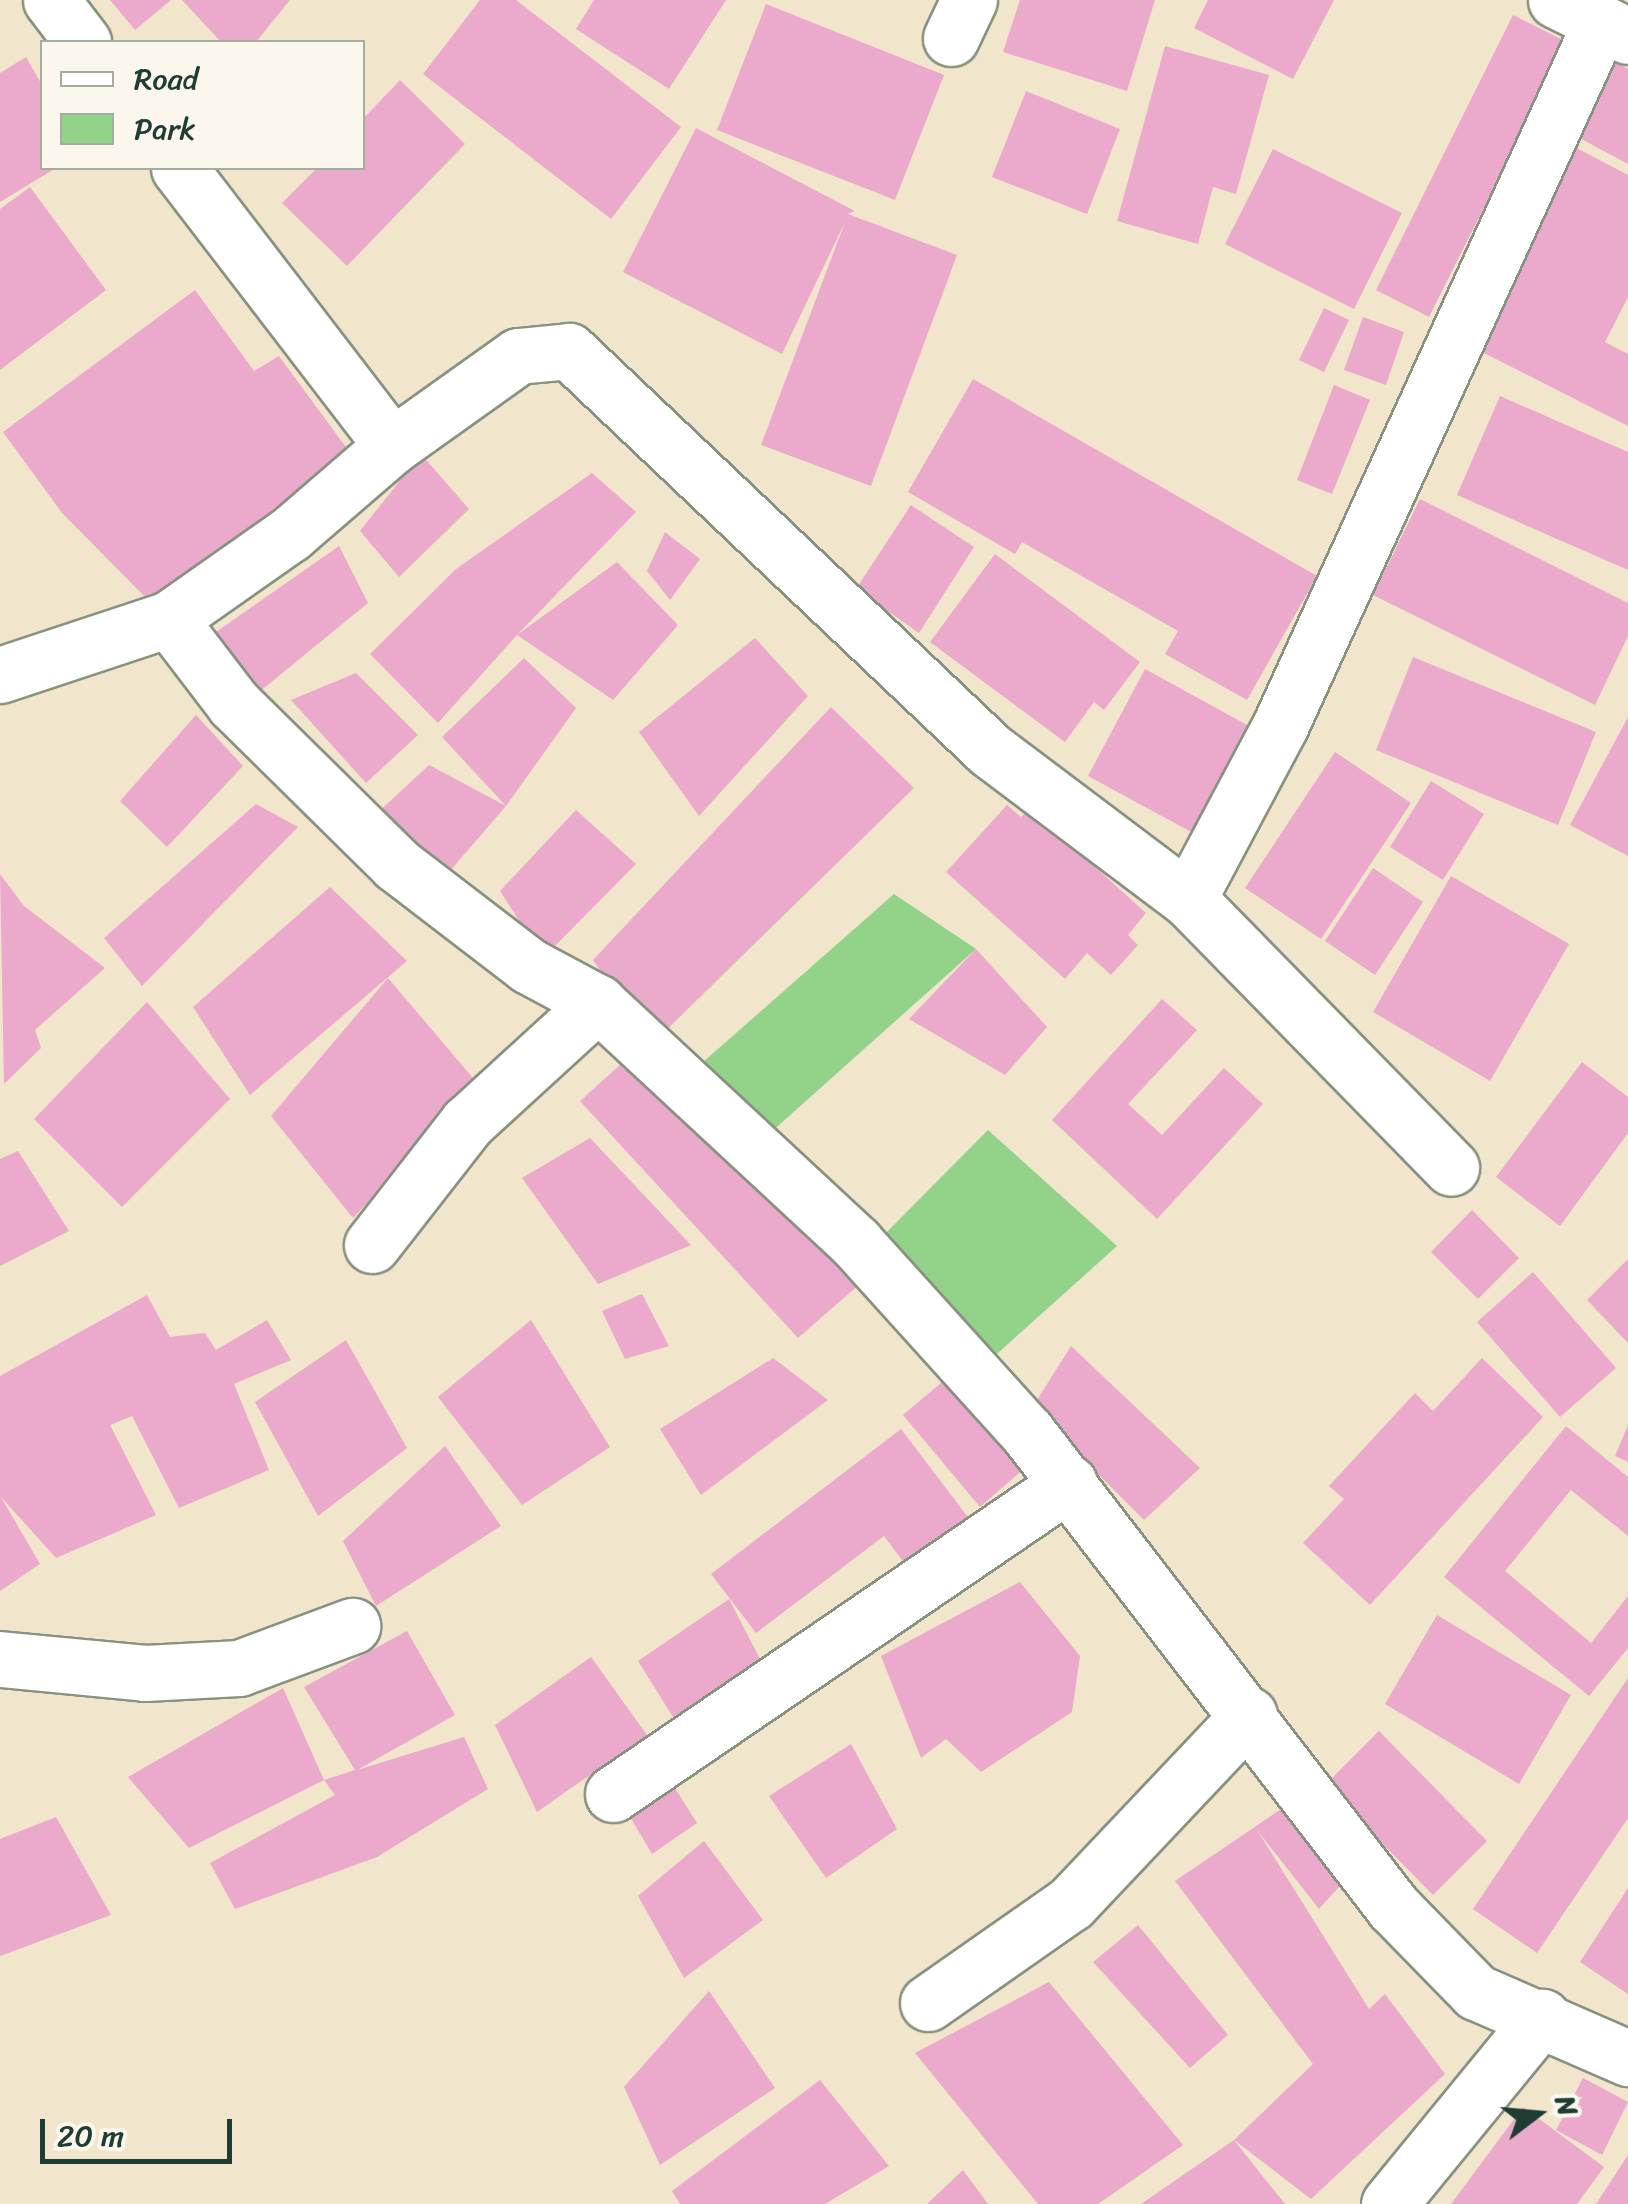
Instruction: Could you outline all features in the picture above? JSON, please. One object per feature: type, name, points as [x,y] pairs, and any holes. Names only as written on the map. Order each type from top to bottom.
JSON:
[{"type":"street","points":[[51,0],[81,40]]},
{"type":"street","points":[[1188,899],[1280,726],[1595,20]]},
{"type":"street","points":[[181,170],[392,446]]},
{"type":"street","points":[[0,675],[169,619],[290,534],[392,446],[518,356],[569,351],[990,750],[1188,899],[1451,1168]]},
{"type":"street","points":[[169,619],[234,704],[396,864],[529,966],[598,1003],[856,1242],[1069,1483],[1393,1907],[1476,1992],[1542,2016],[1628,2058]]},
{"type":"street","points":[[372,1245],[467,1123],[598,1003]]},
{"type":"street","points":[[613,1794],[1069,1483]]},
{"type":"street","points":[[0,1659],[144,1673],[239,1668],[352,1626]]},
{"type":"street","points":[[928,2003],[1071,1903],[1249,1715]]},
{"type":"street","points":[[1389,2204],[1542,2016]]},
{"type":"green space","points":[[894,894],[976,949],[760,1142],[702,1063]]},
{"type":"green space","points":[[988,1130],[1117,1246],[978,1371],[876,1243]]},
{"type":"building","points":[[110,0],[171,0],[135,30]]},
{"type":"building","points":[[182,0],[290,0],[258,40],[219,40]]},
{"type":"building","points":[[480,0],[516,0],[681,127],[611,219],[423,74]]},
{"type":"building","points":[[594,0],[726,0],[669,89],[576,29]]},
{"type":"building","points":[[1020,0],[1155,0],[1127,91],[1003,52]]},
{"type":"building","points":[[1208,0],[1334,0],[1293,79],[1194,28]]},
{"type":"building","points":[[766,4],[944,75],[895,200],[717,130]]},
{"type":"building","points":[[1513,15],[1567,42],[1429,317],[1376,290]]},
{"type":"building","points":[[1165,46],[1269,75],[1236,194],[1213,187],[1198,244],[1117,221]]},
{"type":"building","points":[[26,57],[40,82],[40,170],[53,170],[0,202],[0,73]]},
{"type":"building","points":[[1612,60],[1628,69],[1628,164],[1574,135]]},
{"type":"building","points":[[400,80],[465,144],[347,266],[282,203],[315,170],[365,170],[365,117]]},
{"type":"building","points":[[1026,91],[1120,129],[1087,214],[992,177]]},
{"type":"building","points":[[696,128],[855,211],[848,214],[957,255],[871,486],[761,445],[845,222],[782,354],[623,272]]},
{"type":"building","points":[[1573,146],[1628,175],[1628,297],[1605,342],[1628,354],[1628,426],[1472,347]]},
{"type":"building","points":[[1273,149],[1402,213],[1354,309],[1225,244]]},
{"type":"building","points":[[30,187],[106,290],[0,370],[0,209]]},
{"type":"building","points":[[195,290],[254,371],[279,356],[351,454],[156,608],[62,513],[3,432]]},
{"type":"building","points":[[1324,308],[1349,320],[1324,372],[1299,360]]},
{"type":"building","points":[[1363,317],[1404,332],[1386,385],[1344,370]]},
{"type":"building","points":[[973,379],[1317,576],[1247,700],[1165,654],[1178,631],[1022,542],[1015,554],[908,492]]},
{"type":"building","points":[[1334,385],[1370,400],[1332,494],[1297,480]]},
{"type":"building","points":[[1500,396],[1628,452],[1628,570],[1457,495]]},
{"type":"building","points":[[421,454],[469,509],[399,577],[360,531]]},
{"type":"building","points":[[592,473],[636,512],[438,723],[370,654],[456,569]]},
{"type":"building","points":[[1420,499],[1628,603],[1628,636],[1595,705],[1373,595]]},
{"type":"building","points":[[911,505],[974,547],[919,633],[856,589]]},
{"type":"building","points":[[665,532],[700,559],[670,600],[647,571]]},
{"type":"building","points":[[339,546],[368,603],[252,698],[216,632]]},
{"type":"building","points":[[995,554],[1140,662],[1104,710],[1094,702],[1065,742],[930,642]]},
{"type":"building","points":[[617,562],[678,625],[613,700],[517,635]]},
{"type":"building","points":[[755,638],[808,696],[699,816],[639,732]]},
{"type":"building","points":[[1413,657],[1596,732],[1558,825],[1376,750]]},
{"type":"building","points":[[524,658],[576,708],[506,806],[442,737]]},
{"type":"building","points":[[1145,669],[1249,726],[1193,833],[1088,776]]},
{"type":"building","points":[[356,673],[418,735],[366,783],[291,700]]},
{"type":"building","points":[[831,707],[914,788],[651,1045],[593,960]]},
{"type":"building","points":[[196,715],[243,766],[167,847],[120,801]]},
{"type":"building","points":[[1628,717],[1628,856],[1570,825]]},
{"type":"building","points":[[1335,752],[1411,803],[1321,939],[1245,888]]},
{"type":"building","points":[[429,765],[506,806],[443,879],[373,817]]},
{"type":"building","points":[[1431,781],[1484,814],[1443,880],[1390,847]]},
{"type":"building","points":[[256,804],[298,827],[142,986],[104,938]]},
{"type":"building","points":[[1007,805],[1021,817],[1030,808],[1146,913],[1128,935],[1138,945],[1111,975],[1087,953],[1065,979],[946,872]]},
{"type":"building","points":[[576,810],[636,864],[543,958],[500,891]]},
{"type":"building","points":[[1373,868],[1423,902],[1375,975],[1325,941]]},
{"type":"building","points":[[0,874],[24,906],[105,968],[35,1030],[41,1048],[4,1084]]},
{"type":"building","points":[[1451,876],[1569,944],[1490,1081],[1373,1012]]},
{"type":"building","points":[[330,887],[407,961],[250,1095],[193,1007]]},
{"type":"building","points":[[976,949],[1047,1027],[1005,1075],[909,1019]]},
{"type":"building","points":[[388,978],[478,1084],[353,1218],[271,1116]]},
{"type":"building","points":[[1162,999],[1197,1030],[1128,1104],[1162,1135],[1224,1068],[1263,1104],[1157,1219],[1052,1120]]},
{"type":"building","points":[[147,1002],[230,1099],[122,1207],[34,1119]]},
{"type":"building","points":[[632,1054],[868,1277],[798,1338],[580,1101]]},
{"type":"building","points":[[1582,1062],[1628,1097],[1628,1133],[1560,1226],[1496,1177]]},
{"type":"building","points":[[590,1138],[691,1245],[598,1284],[522,1178]]},
{"type":"building","points":[[18,1151],[69,1231],[0,1266],[0,1159]]},
{"type":"building","points":[[1472,1210],[1519,1258],[1478,1299],[1431,1252]]},
{"type":"building","points":[[1628,1259],[1628,1343],[1587,1300]]},
{"type":"building","points":[[1533,1272],[1616,1368],[1560,1417],[1477,1322]]},
{"type":"building","points":[[642,1294],[669,1346],[625,1359],[602,1311]]},
{"type":"building","points":[[147,1295],[170,1337],[205,1333],[216,1350],[267,1320],[291,1360],[234,1384],[269,1470],[179,1508],[132,1416],[110,1425],[156,1515],[56,1558],[1,1497],[40,1564],[0,1591],[0,1376]]},
{"type":"building","points":[[531,1320],[610,1447],[522,1505],[438,1397]]},
{"type":"building","points":[[346,1340],[407,1448],[318,1516],[255,1402]]},
{"type":"building","points":[[1071,1346],[1200,1468],[1144,1520],[1032,1408]]},
{"type":"building","points":[[773,1358],[828,1400],[701,1495],[660,1429]]},
{"type":"building","points":[[1482,1358],[1543,1417],[1370,1605],[1303,1543],[1344,1499],[1329,1486],[1415,1393],[1433,1411]]},
{"type":"building","points":[[948,1377],[1025,1468],[980,1507],[903,1415]]},
{"type":"building","points":[[1628,1425],[1628,1462],[1615,1456]]},
{"type":"building","points":[[1566,1426],[1628,1477],[1628,1536],[1571,1490],[1505,1571],[1591,1643],[1628,1596],[1628,1648],[1589,1696],[1444,1577]]},
{"type":"building","points":[[901,1429],[974,1525],[911,1572],[884,1536],[756,1633],[711,1574]]},
{"type":"building","points":[[445,1446],[501,1526],[376,1606],[343,1541]]},
{"type":"building","points":[[1020,1582],[1080,1656],[1072,1712],[981,1772],[946,1739],[921,1758],[881,1656]]},
{"type":"building","points":[[729,1599],[760,1659],[676,1722],[638,1661]]},
{"type":"building","points":[[1437,1615],[1571,1695],[1519,1784],[1385,1704]]},
{"type":"building","points":[[407,1631],[455,1715],[357,1770],[464,1737],[488,1789],[377,1857],[235,1909],[210,1863],[335,1795],[324,1780],[355,1770],[304,1687]]},
{"type":"building","points":[[591,1657],[647,1735],[537,1812],[495,1725]]},
{"type":"building","points":[[1628,1678],[1628,1818],[1537,1953],[1473,1909]]},
{"type":"building","points":[[283,1688],[324,1780],[189,1848],[128,1777]]},
{"type":"building","points":[[1379,1731],[1487,1841],[1433,1895],[1325,1785]]},
{"type":"building","points":[[851,1744],[897,1829],[826,1878],[769,1796]]},
{"type":"building","points":[[668,1777],[697,1823],[652,1854],[629,1815]]},
{"type":"building","points":[[1284,1807],[1346,1879],[1319,1909],[1257,1830],[1369,2009],[1385,1994],[1445,2074],[1311,2199],[1234,2140],[1313,2064],[1175,1881]]},
{"type":"building","points":[[56,1817],[111,1915],[0,1956],[0,1839]]},
{"type":"building","points":[[704,1841],[763,1920],[684,1978],[638,1896]]},
{"type":"building","points":[[1628,1888],[1628,1994],[1580,1962]]},
{"type":"building","points":[[1138,1925],[1228,2035],[1190,2068],[1093,1962]]},
{"type":"building","points":[[1049,1982],[1183,2145],[1098,2204],[1038,2204],[915,2053]]},
{"type":"building","points":[[709,1991],[775,2088],[660,2165],[624,2087]]},
{"type":"building","points":[[1583,2078],[1628,2102],[1602,2155],[1556,2130]]},
{"type":"building","points":[[820,2080],[889,2166],[825,2204],[680,2204],[672,2191]]},
{"type":"building","points":[[1523,2107],[1604,2167],[1577,2204],[1451,2204]]},
{"type":"building","points":[[1234,2140],[1285,2204],[1141,2204]]},
{"type":"building","points":[[1628,2155],[1628,2204],[1596,2204]]},
{"type":"building","points":[[963,2170],[988,2204],[927,2204]]}]
